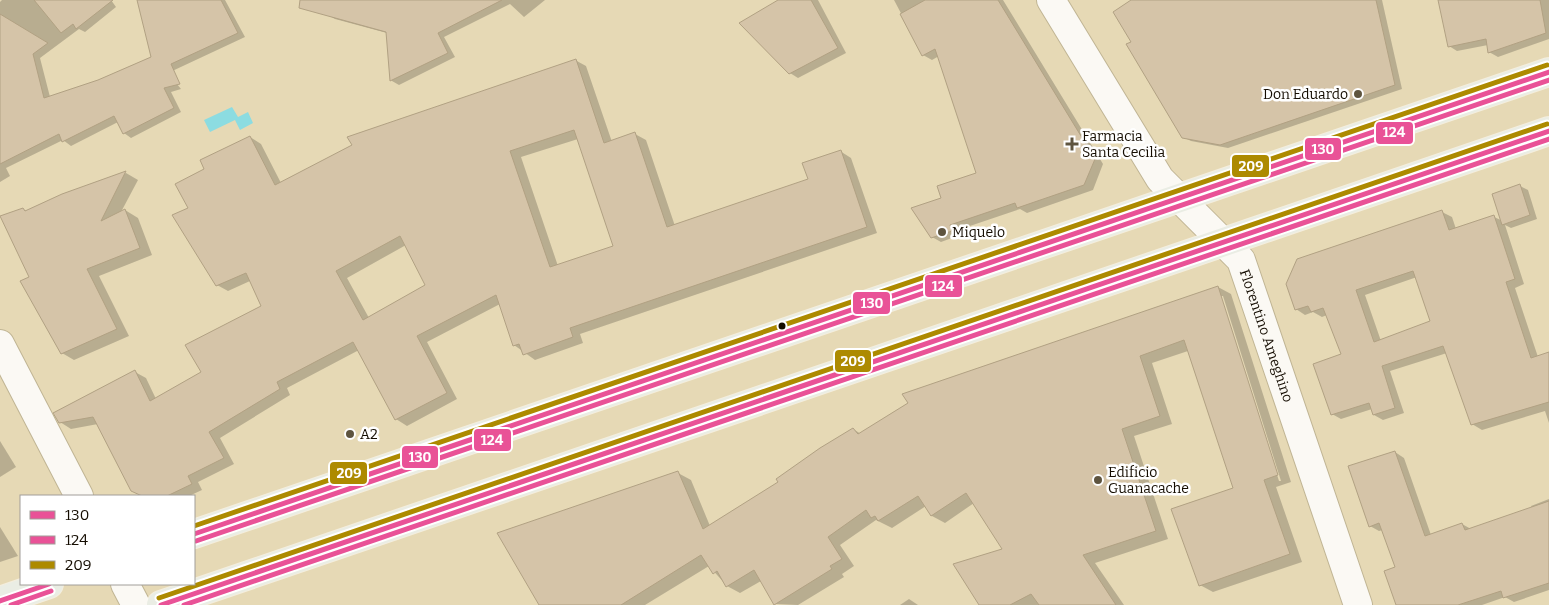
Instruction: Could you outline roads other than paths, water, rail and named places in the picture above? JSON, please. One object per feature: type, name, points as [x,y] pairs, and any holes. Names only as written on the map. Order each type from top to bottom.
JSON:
[{"type":"main road","points":[[195,534],[1549,72]]},
{"type":"main road","points":[[161,605],[1549,130]]},
{"type":"main road","points":[[0,601],[46,585]]},
{"type":"street","name":"Florentino Ameghino","points":[[1051,0],[1160,179],[1241,260],[1358,605]]},
{"type":"street","points":[[0,344],[78,495]]},
{"type":"street","points":[[126,585],[136,605]]},
{"type":"water","points":[[232,107],[238,117],[248,112],[253,123],[240,130],[235,120],[210,132],[204,120]]},
{"type":"place","name":"Don Eduardo","points":[[1358,94]]},
{"type":"place","name":"Farmacia Santa Cecilia","points":[[1072,144]]},
{"type":"place","name":"Miquelo","points":[[942,232]]},
{"type":"place","name":"A2","points":[[350,434]]},
{"type":"place","name":"Edificio Guanacache","points":[[1098,480]]}]
